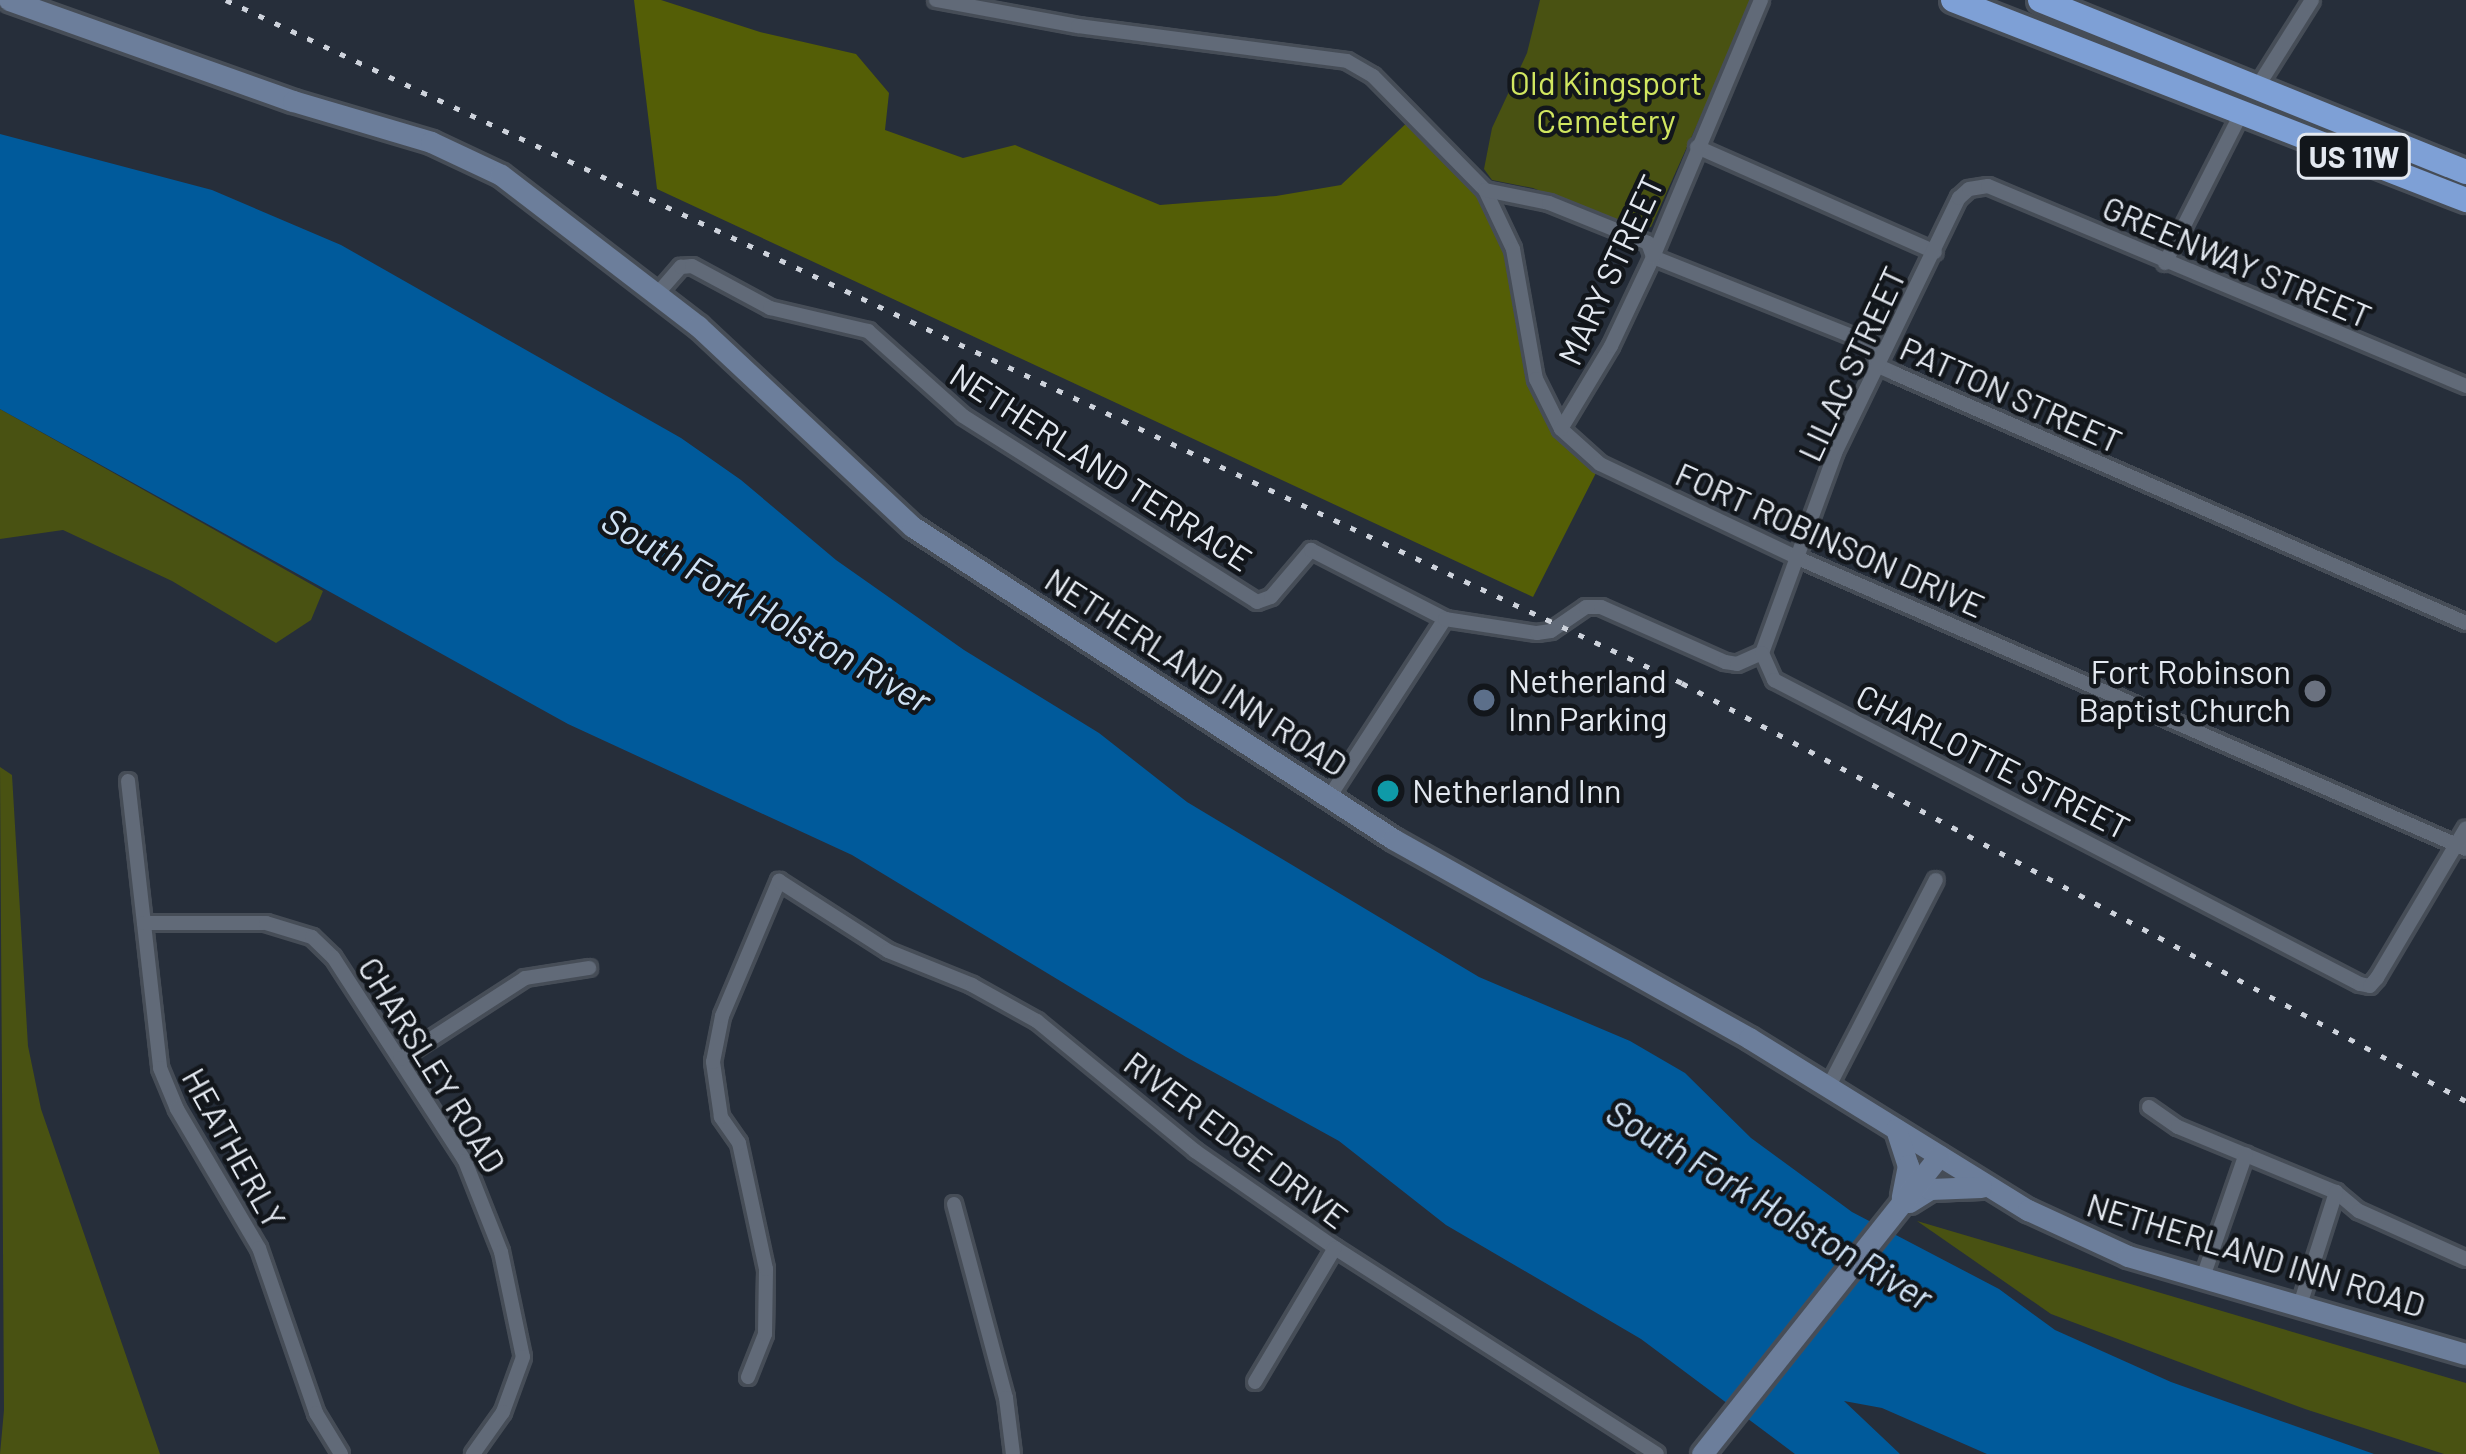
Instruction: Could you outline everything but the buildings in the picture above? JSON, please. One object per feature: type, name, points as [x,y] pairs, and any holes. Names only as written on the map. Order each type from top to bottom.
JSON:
[{"type":"highway","name":"US 11W","points":[[1953,0],[2466,200]]},
{"type":"highway","name":"US 11W","points":[[2040,0],[2466,172]]},
{"type":"highway","points":[[2107,28],[2119,47],[2119,65]]},
{"type":"highway","points":[[2242,112],[2256,89]]},
{"type":"main road","name":"NETHERLAND INN ROAD","points":[[9,0],[466,157],[543,202],[658,293],[913,526],[1215,718],[1328,799],[1829,1086],[1997,1192],[2077,1234],[2203,1280],[2466,1354]]},
{"type":"main road","points":[[1895,1127],[1907,1166],[1904,1201]]},
{"type":"main road","points":[[1702,1454],[1939,1156]]},
{"type":"main road","points":[[1904,1201],[1959,1184],[1997,1192]]},
{"type":"main road","points":[[1722,1454],[1726,1426]]},
{"type":"street","name":"FORT ROBINSON DRIVE","points":[[936,0],[1078,26],[1320,54],[1372,76],[1485,190],[1513,249],[1536,379],[1561,429],[1600,464],[1800,559],[2462,847]]},
{"type":"street","name":"MARY STREET","points":[[1561,429],[1611,346],[1653,257],[1760,0]]},
{"type":"street","points":[[2256,89],[2312,0]]},
{"type":"street","points":[[2165,263],[2242,112]]},
{"type":"street","points":[[1696,147],[1935,252]]},
{"type":"street","name":"GREENWAY STREET","points":[[1988,186],[2466,386]]},
{"type":"street","name":"LILAC STREET","points":[[1762,652],[1800,559],[1835,453],[1876,365],[1959,198],[1988,186]]},
{"type":"street","name":"PATTON STREET","points":[[1485,190],[1549,202],[1648,243],[1653,257],[1874,345],[1876,365],[2466,623]]},
{"type":"street","name":"NETHERLAND TERRACE","points":[[658,293],[681,267],[692,266],[770,308],[868,331],[962,416],[1257,602],[1268,600],[1311,550],[1445,619]]},
{"type":"street","points":[[1328,799],[1445,619],[1550,632],[1586,608],[1601,607],[1725,662],[1737,664],[1762,652]]},
{"type":"street","name":"CHARLOTTE STREET","points":[[1762,652],[1774,680],[2370,986],[2462,847]]},
{"type":"street","name":"HEATHERLY","points":[[128,781],[160,1068],[177,1109],[259,1248],[316,1413],[341,1454]]},
{"type":"street","points":[[2462,847],[2466,828]]},
{"type":"street","points":[[1829,1086],[1936,880]]},
{"type":"street","name":"RIVER EDGE DRIVE","points":[[748,1377],[764,1334],[768,1286],[746,1170],[739,1143],[721,1117],[713,1062],[722,1016],[779,881],[888,951],[972,985],[1036,1021],[1196,1151],[1335,1248],[1657,1454]]},
{"type":"street","name":"CHARSLEY ROAD","points":[[144,923],[266,923],[312,937],[333,957],[400,1059],[479,1190],[521,1333],[520,1375],[503,1412],[473,1454]]},
{"type":"street","points":[[400,1059],[525,979],[589,968]]},
{"type":"street","points":[[2149,1107],[2178,1127],[2336,1192],[2359,1211],[2466,1259]]},
{"type":"street","points":[[2203,1280],[2246,1154]]},
{"type":"street","points":[[2299,1308],[2336,1192]]},
{"type":"street","points":[[954,1204],[1006,1398],[1013,1454]]},
{"type":"street","points":[[1255,1382],[1335,1248]]},
{"type":"green space","points":[[634,0],[661,0],[760,32],[856,54],[889,93],[885,130],[963,158],[1015,145],[1160,205],[1276,196],[1341,185],[1413,117],[1485,190],[1501,220],[1536,379],[1561,429],[1597,471],[1533,597],[657,189]]},
{"type":"green space","name":"Old Kingsport Cemetery","points":[[1540,0],[1753,0],[1651,227],[1635,230],[1533,188],[1492,180],[1484,169],[1492,128],[1527,53]]},
{"type":"green space","points":[[0,409],[323,591],[311,620],[276,643],[172,581],[63,530],[0,539]]},
{"type":"green space","points":[[0,767],[12,775],[28,1046],[41,1109],[160,1454],[0,1454],[4,1410]]},
{"type":"green space","points":[[1917,1221],[2466,1383],[2466,1454],[2444,1454],[2305,1409],[2051,1314]]},
{"type":"water","name":"South Fork Holston River","points":[[0,134],[212,190],[341,245],[681,438],[741,480],[836,560],[964,650],[1099,733],[1187,802],[1479,977],[1630,1041],[1685,1073],[1751,1138],[1852,1212],[1999,1289],[2055,1330],[2171,1382],[2374,1454],[1987,1454],[1882,1408],[1844,1401],[1900,1454],[1795,1454],[1641,1339],[1446,1225],[1339,1141],[1186,1057],[852,855],[568,724],[0,409]]},
{"type":"railway","points":[[226,0],[1682,683],[2466,1101]]},
{"type":"place","name":"Fort Robinson Baptist Church","points":[[2315,691]]},
{"type":"place","name":"Netherland Inn Parking","points":[[1484,700]]},
{"type":"place","name":"Netherland Inn","points":[[1388,791]]}]
